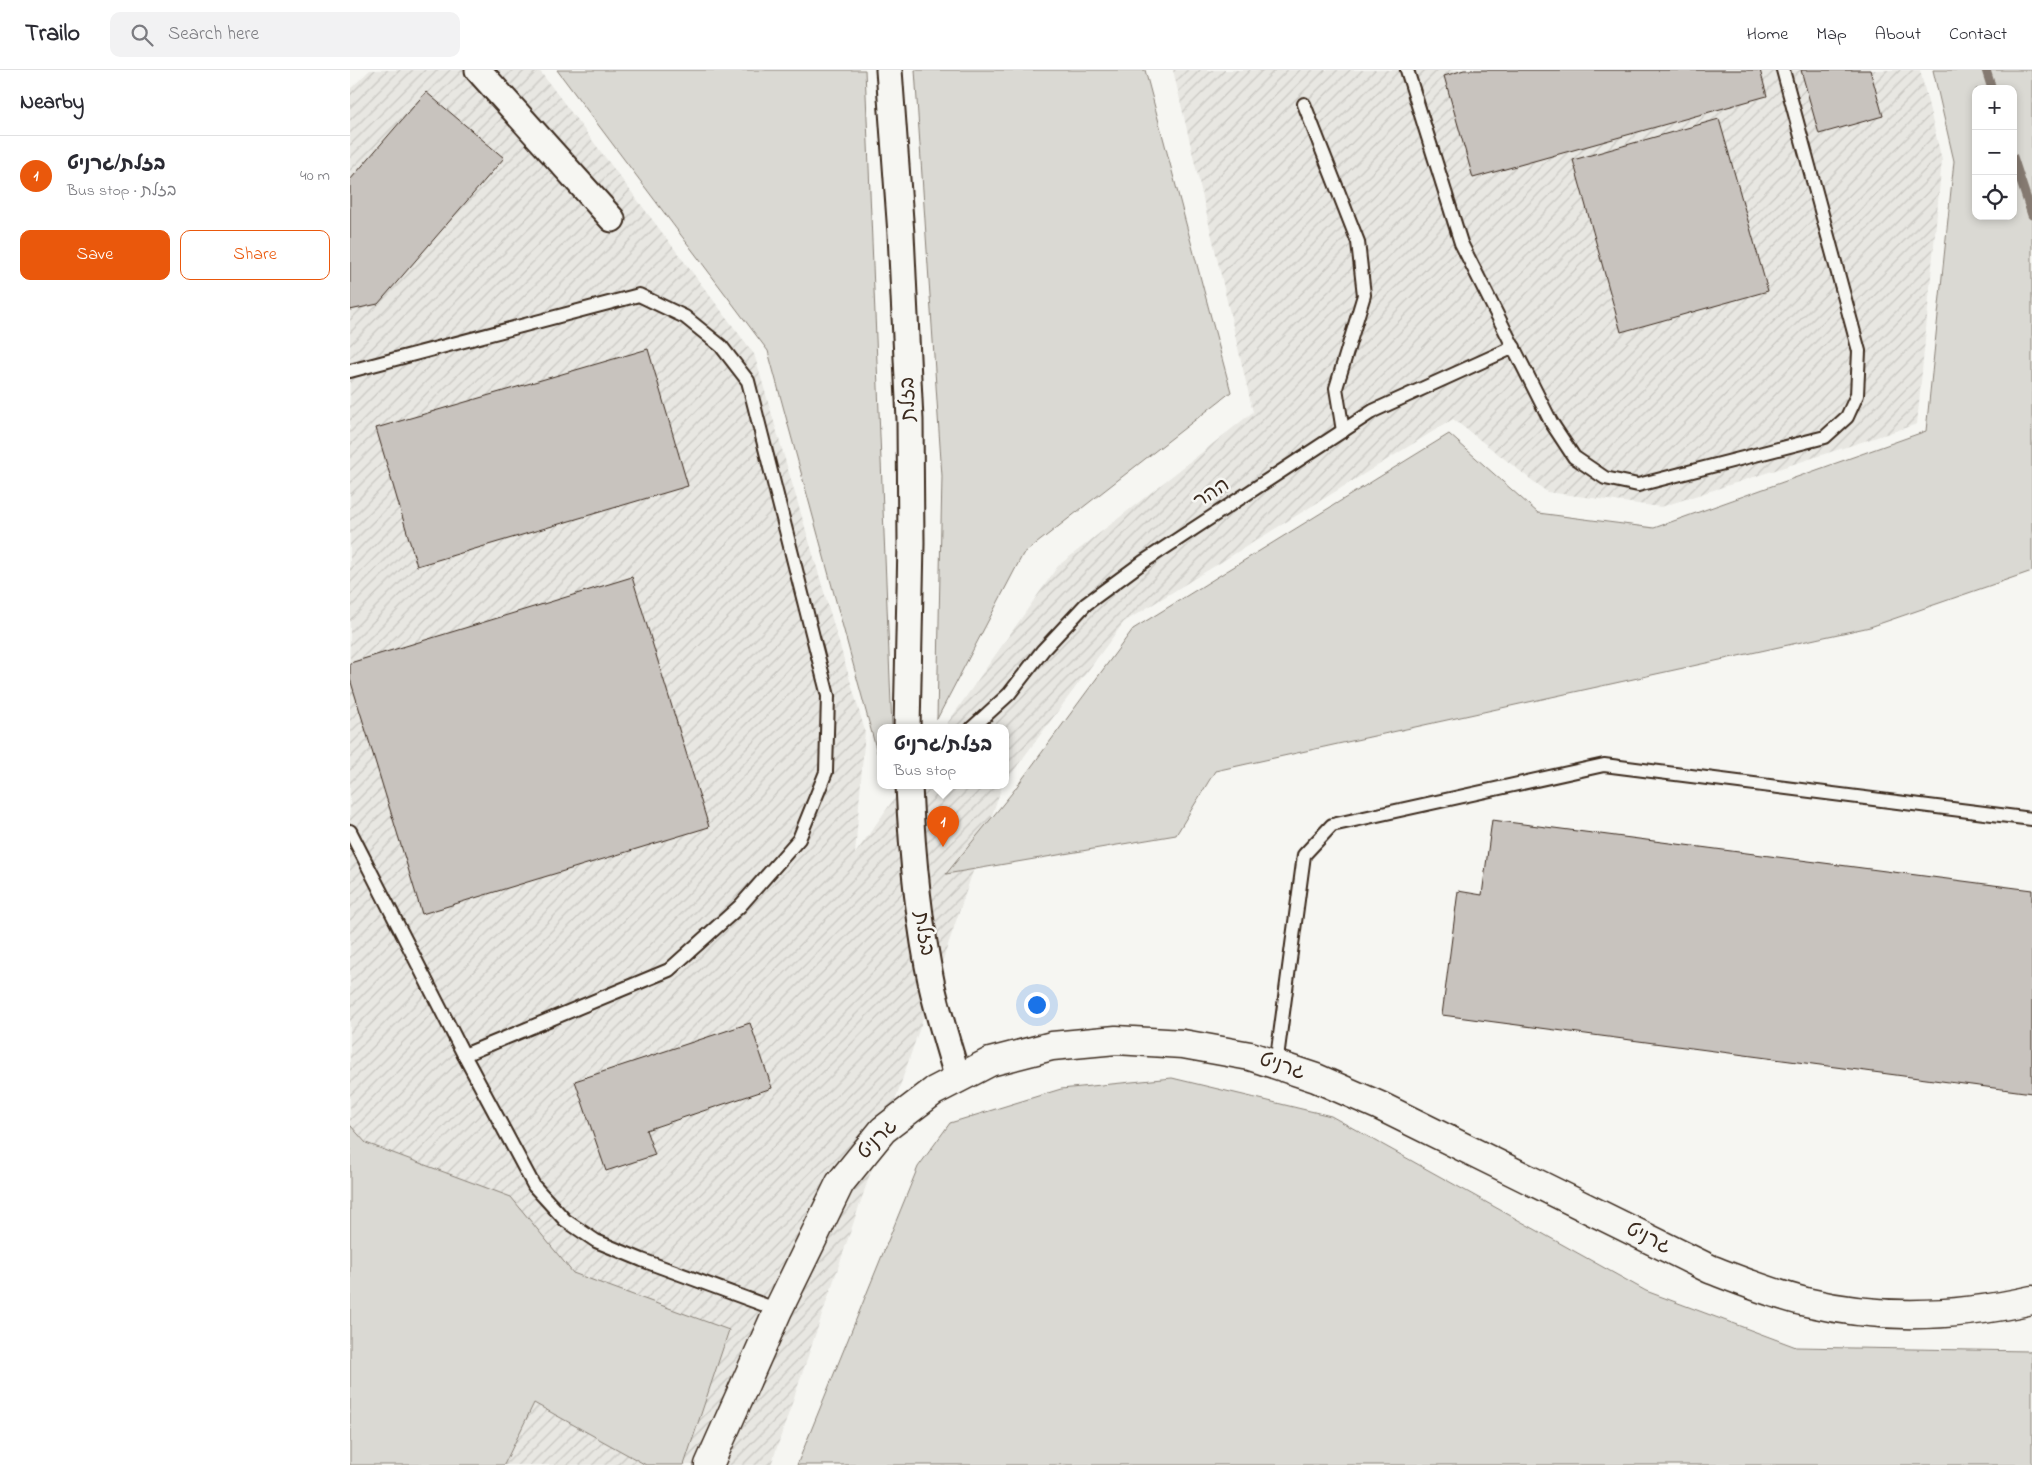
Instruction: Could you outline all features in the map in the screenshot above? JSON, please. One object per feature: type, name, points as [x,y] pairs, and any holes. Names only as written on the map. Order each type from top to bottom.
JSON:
[{"type":"street","points":[[478,70],[612,220]]},
{"type":"street","name":"בזלת","points":[[888,70],[902,244],[910,429],[908,724]]},
{"type":"street","name":"בזלת","points":[[909,789],[916,883],[924,941],[933,988],[958,1078]]},
{"type":"street","name":"גרניט","points":[[710,1465],[778,1310],[840,1183],[883,1130],[934,1090],[990,1062],[1052,1046],[1116,1040],[1183,1044],[1250,1056],[1316,1078],[1380,1106],[1701,1265],[1760,1288],[1806,1302],[1892,1315],[1969,1312],[2032,1300]]},
{"type":"lane","points":[[1406,70],[1461,243],[1551,422],[1574,457],[1605,478],[1638,485],[1825,437],[1847,417],[1858,395],[1860,351],[1783,70]]},
{"type":"lane","points":[[1304,104],[1358,242],[1364,295],[1336,388],[1343,431]]},
{"type":"lane","points":[[350,370],[639,295],[685,317],[721,346],[748,381],[828,696],[826,772],[799,839],[740,906],[669,970],[464,1055]]},
{"type":"lane","name":"ההר","points":[[976,724],[1009,694],[1043,650],[1086,604],[1143,562],[1373,411],[1514,347]]},
{"type":"lane","points":[[1276,1065],[1304,855],[1332,825],[1604,765],[2032,819]]},
{"type":"lane","points":[[350,831],[464,1055],[534,1186],[565,1220],[596,1241],[778,1310]]},
{"type":"shaded area","points":[[370,70],[539,70],[754,354],[865,731],[855,854],[901,789],[1001,789],[771,1465],[350,1465],[350,89]]},
{"type":"shaded area","points":[[557,70],[865,70],[892,724],[877,724],[877,752],[768,351]]},
{"type":"shaded area","points":[[915,70],[1145,70],[1231,392],[1023,554],[937,719],[942,476]]},
{"type":"shaded area","points":[[1173,70],[1920,70],[1942,160],[1917,424],[1661,507],[1547,492],[1453,419],[1124,622],[1009,777],[1009,724],[947,724],[1058,566],[1253,412]]},
{"type":"shaded area","points":[[1933,70],[2032,70],[2032,571],[1870,627],[1215,771],[1176,835],[946,874],[1012,793],[1133,629],[1449,434],[1538,513],[1654,528],[1926,431],[1954,161]]},
{"type":"shaded area","points":[[1172,1078],[1331,1116],[1646,1291],[1796,1347],[2029,1351],[2032,1355],[2032,1465],[797,1465],[918,1167],[950,1123],[1061,1089]]},
{"type":"shaded area","points":[[350,1125],[366,1143],[511,1197],[573,1273],[729,1330],[684,1465],[646,1465],[534,1403],[504,1465],[350,1465]]},
{"type":"building","points":[[1464,70],[1760,70],[1767,96],[1473,178],[1444,76]]},
{"type":"building","points":[[1801,70],[1870,70],[1883,116],[1819,134]]},
{"type":"building","points":[[426,92],[504,158],[378,304],[350,310],[350,180]]},
{"type":"building","points":[[1719,119],[1768,291],[1621,332],[1573,160]]},
{"type":"building","points":[[648,349],[688,486],[417,566],[376,428]]},
{"type":"building","points":[[632,577],[709,827],[422,914],[350,679],[350,663]]},
{"type":"building","points":[[1492,820],[2032,890],[2032,1093],[1442,1015],[1458,891],[1482,895]]},
{"type":"building","points":[[750,1023],[772,1088],[646,1130],[655,1155],[606,1171],[575,1081]]},
{"type":"waterway","points":[[1986,70],[1991,85]]},
{"type":"waterway","points":[[2017,169],[2032,215]]},
{"type":"place","name":"בזלת/גרניט","points":[[943,847]]}]
